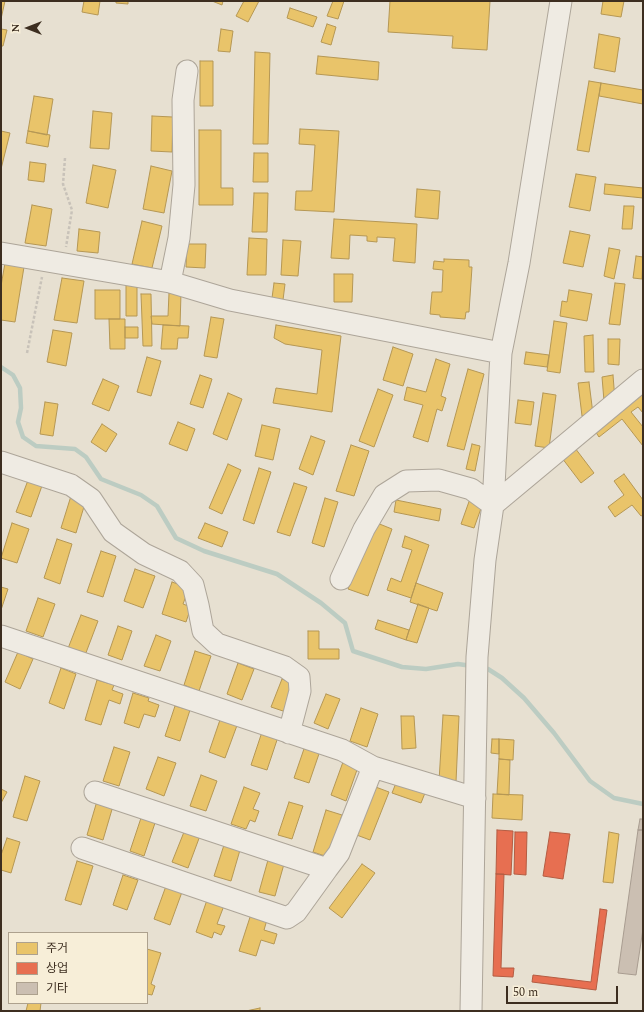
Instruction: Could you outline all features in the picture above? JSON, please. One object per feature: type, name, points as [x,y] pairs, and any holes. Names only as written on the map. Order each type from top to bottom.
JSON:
[{"type":"street","points":[[471,1008],[477,657],[485,560],[493,505],[501,353],[518,263],[561,1]]},
{"type":"street","points":[[170,282],[179,238],[184,185],[183,100],[186,71]]},
{"type":"street","points":[[1,253],[170,282],[230,300],[501,353]]},
{"type":"street","points":[[493,505],[643,380]]},
{"type":"street","points":[[1,462],[71,485],[92,499],[113,532],[144,554],[180,571],[193,585],[203,631],[218,644],[285,667],[299,677],[300,691],[289,733]]},
{"type":"street","points":[[341,579],[364,529],[384,495],[406,481],[439,480],[470,489],[493,505]]},
{"type":"street","points":[[1,636],[342,750],[374,767],[475,798]]},
{"type":"street","points":[[82,848],[287,918],[296,912],[339,853],[374,767]]},
{"type":"street","points":[[95,792],[327,869]]},
{"type":"path","points":[[27,353],[53,262],[69,233],[72,210],[63,184],[66,158]]},
{"type":"building: 주거","points":[[1,1],[5,1],[1,19]]},
{"type":"building: 주거","points":[[84,1],[100,1],[98,15],[82,12]]},
{"type":"building: 주거","points":[[116,1],[128,1],[128,4],[116,3]]},
{"type":"building: 주거","points":[[212,1],[223,1],[222,5]]},
{"type":"building: 주거","points":[[244,1],[259,1],[248,22],[236,16]]},
{"type":"building: 주거","points":[[333,1],[344,1],[338,19],[327,16]]},
{"type":"building: 주거","points":[[390,1],[490,1],[487,50],[452,48],[453,36],[388,32]]},
{"type":"building: 주거","points":[[603,1],[624,1],[621,17],[601,14]]},
{"type":"building: 주거","points":[[290,8],[317,17],[313,27],[287,18]]},
{"type":"building: 주거","points":[[327,24],[336,27],[331,45],[321,42]]},
{"type":"building: 주거","points":[[1,29],[7,30],[3,46],[1,46]]},
{"type":"building: 주거","points":[[221,29],[233,31],[230,52],[218,51]]},
{"type":"building: 주거","points":[[599,34],[620,38],[615,72],[594,68]]},
{"type":"building: 주거","points":[[255,52],[270,53],[268,144],[253,144]]},
{"type":"building: 주거","points":[[318,56],[379,62],[378,80],[316,74]]},
{"type":"building: 주거","points":[[200,61],[213,61],[213,106],[200,106]]},
{"type":"building: 주거","points":[[589,81],[601,83],[589,152],[577,150]]},
{"type":"building: 주거","points":[[601,83],[643,90],[643,104],[599,96]]},
{"type":"building: 주거","points":[[34,96],[53,99],[47,135],[28,131]]},
{"type":"building: 주거","points":[[93,111],[112,113],[109,149],[90,148]]},
{"type":"building: 주거","points":[[152,116],[173,117],[172,152],[151,151]]},
{"type":"building: 주거","points":[[300,129],[339,131],[334,212],[295,210],[296,191],[312,191],[315,145],[299,144]]},
{"type":"building: 주거","points":[[199,130],[221,130],[221,188],[233,188],[233,205],[199,205]]},
{"type":"building: 주거","points":[[1,131],[10,133],[1,169]]},
{"type":"building: 주거","points":[[28,131],[50,135],[48,147],[26,143]]},
{"type":"building: 주거","points":[[254,153],[268,153],[268,182],[253,182]]},
{"type":"building: 주거","points":[[30,162],[46,164],[44,182],[28,180]]},
{"type":"building: 주거","points":[[93,165],[116,170],[108,208],[86,203]]},
{"type":"building: 주거","points":[[151,166],[172,171],[164,213],[143,209]]},
{"type":"building: 주거","points":[[576,174],[596,177],[590,211],[569,207]]},
{"type":"building: 주거","points":[[605,184],[643,188],[643,198],[604,194]]},
{"type":"building: 주거","points":[[417,189],[440,191],[438,219],[415,217]]},
{"type":"building: 주거","points":[[254,193],[268,193],[267,232],[252,232]]},
{"type":"building: 주거","points":[[32,205],[52,209],[46,246],[25,243]]},
{"type":"building: 주거","points":[[624,206],[634,206],[632,229],[622,229]]},
{"type":"building: 주거","points":[[334,219],[417,224],[415,263],[393,261],[395,238],[377,237],[377,242],[367,241],[367,236],[350,235],[349,259],[331,258]]},
{"type":"building: 주거","points":[[142,221],[162,226],[152,268],[132,264]]},
{"type":"building: 주거","points":[[79,229],[100,232],[98,253],[77,251]]},
{"type":"building: 주거","points":[[570,231],[590,235],[583,267],[563,263]]},
{"type":"building: 주거","points":[[249,238],[267,239],[266,275],[247,275]]},
{"type":"building: 주거","points":[[283,240],[301,241],[298,276],[281,275]]},
{"type":"building: 주거","points":[[187,244],[206,244],[205,268],[186,267]]},
{"type":"building: 주거","points":[[609,248],[620,250],[614,279],[604,276]]},
{"type":"building: 주거","points":[[636,256],[643,257],[642,279],[633,278]]},
{"type":"building: 주거","points":[[444,259],[469,260],[469,267],[472,267],[469,312],[466,312],[465,319],[440,317],[440,315],[430,314],[432,292],[442,292],[443,270],[433,269],[434,261],[444,262]]},
{"type":"building: 주거","points":[[5,263],[24,267],[15,322],[1,320],[1,286]]},
{"type":"building: 주거","points":[[334,274],[353,274],[352,302],[334,302]]},
{"type":"building: 주거","points":[[62,278],[84,281],[77,323],[54,320]]},
{"type":"building: 주거","points":[[274,283],[285,284],[283,300],[272,298]]},
{"type":"building: 주거","points":[[615,283],[625,284],[620,325],[609,324]]},
{"type":"building: 주거","points":[[126,285],[137,285],[137,316],[126,316]]},
{"type":"building: 주거","points":[[95,290],[120,290],[120,319],[95,319]]},
{"type":"building: 주거","points":[[569,290],[592,294],[587,321],[560,316],[562,301],[567,302]]},
{"type":"building: 주거","points":[[169,293],[181,293],[180,326],[152,324],[151,316],[168,316]]},
{"type":"building: 주거","points":[[141,294],[151,294],[152,346],[143,346]]},
{"type":"building: 주거","points":[[211,317],[224,319],[217,358],[204,356]]},
{"type":"building: 주거","points":[[109,319],[125,319],[125,349],[110,349]]},
{"type":"building: 주거","points":[[554,321],[567,323],[560,373],[547,371]]},
{"type":"building: 주거","points":[[163,325],[189,326],[188,338],[178,338],[177,349],[161,349]]},
{"type":"building: 주거","points":[[276,325],[341,336],[332,412],[273,403],[276,388],[317,394],[322,350],[285,344],[274,338]]},
{"type":"building: 주거","points":[[125,327],[138,327],[138,338],[125,338]]},
{"type":"building: 주거","points":[[53,330],[72,333],[66,366],[47,362]]},
{"type":"building: 주거","points":[[593,335],[594,372],[585,372],[584,336]]},
{"type":"building: 주거","points":[[608,339],[620,339],[619,365],[608,364]]},
{"type":"building: 주거","points":[[393,347],[413,354],[403,386],[383,380]]},
{"type":"building: 주거","points":[[526,352],[549,355],[547,367],[524,364]]},
{"type":"building: 주거","points":[[147,357],[161,361],[151,396],[137,392]]},
{"type":"building: 주거","points":[[436,359],[450,364],[441,396],[446,398],[442,411],[437,409],[428,442],[413,437],[423,405],[404,400],[407,387],[426,392]]},
{"type":"building: 주거","points":[[468,369],[484,374],[464,450],[447,446]]},
{"type":"building: 주거","points":[[200,375],[212,379],[203,408],[190,404]]},
{"type":"building: 주거","points":[[613,375],[615,400],[604,401],[602,377]]},
{"type":"building: 주거","points":[[103,379],[119,386],[109,411],[92,404]]},
{"type":"building: 주거","points":[[589,382],[593,414],[582,416],[578,383]]},
{"type":"building: 주거","points":[[378,389],[393,395],[374,447],[359,441]]},
{"type":"building: 주거","points":[[643,389],[643,413],[638,407],[631,412],[643,427],[643,446],[622,419],[599,437],[593,428]]},
{"type":"building: 주거","points":[[228,393],[242,399],[227,440],[213,434]]},
{"type":"building: 주거","points":[[543,393],[556,395],[549,448],[535,446]]},
{"type":"building: 주거","points":[[518,400],[534,402],[531,425],[515,423]]},
{"type":"building: 주거","points":[[45,402],[58,404],[53,436],[40,434]]},
{"type":"building: 주거","points":[[178,422],[195,429],[187,451],[169,444]]},
{"type":"building: 주거","points":[[102,424],[117,434],[106,452],[91,442]]},
{"type":"building: 주거","points":[[262,425],[280,429],[273,460],[255,456]]},
{"type":"building: 주거","points":[[311,436],[325,441],[313,475],[299,469]]},
{"type":"building: 주거","points":[[472,444],[480,446],[475,471],[466,469]]},
{"type":"building: 주거","points":[[351,445],[369,451],[354,496],[336,491]]},
{"type":"building: 주거","points":[[575,448],[594,473],[581,483],[562,458]]},
{"type":"building: 주거","points":[[228,464],[241,470],[222,514],[209,508]]},
{"type":"building: 주거","points":[[259,468],[271,472],[254,524],[243,520]]},
{"type":"building: 주거","points":[[624,474],[643,500],[643,515],[641,516],[632,505],[615,517],[608,507],[624,495],[614,481]]},
{"type":"building: 주거","points":[[30,475],[44,480],[31,517],[16,512]]},
{"type":"building: 주거","points":[[294,483],[307,487],[290,536],[277,532]]},
{"type":"building: 주거","points":[[71,496],[86,500],[76,533],[61,528]]},
{"type":"building: 주거","points":[[471,496],[484,500],[474,528],[461,524]]},
{"type":"building: 주거","points":[[325,498],[338,502],[324,547],[312,543]]},
{"type":"building: 주거","points":[[396,500],[441,509],[439,521],[394,512]]},
{"type":"building: 주거","points":[[372,521],[392,529],[368,596],[348,589]]},
{"type":"building: 주거","points":[[12,523],[29,529],[17,563],[1,558]]},
{"type":"building: 주거","points":[[205,523],[228,532],[222,547],[198,538]]},
{"type":"building: 주거","points":[[405,536],[429,545],[411,598],[387,590],[391,578],[401,582],[412,550],[402,547]]},
{"type":"building: 주거","points":[[57,539],[72,544],[60,584],[44,578]]},
{"type":"building: 주거","points":[[101,551],[116,556],[103,597],[87,592]]},
{"type":"building: 주거","points":[[135,569],[155,576],[143,608],[124,601]]},
{"type":"building: 주거","points":[[172,582],[189,588],[183,604],[191,607],[186,622],[162,614]]},
{"type":"building: 주거","points":[[416,583],[443,593],[437,611],[410,602]]},
{"type":"building: 주거","points":[[1,587],[8,589],[1,610]]},
{"type":"building: 주거","points":[[38,598],[55,604],[43,637],[26,631]]},
{"type":"building: 주거","points":[[418,604],[429,608],[417,643],[406,640]]},
{"type":"building: 주거","points":[[81,615],[98,621],[84,658],[67,651]]},
{"type":"building: 주거","points":[[378,620],[409,630],[406,640],[375,629]]},
{"type":"building: 주거","points":[[118,626],[132,631],[122,660],[108,655]]},
{"type":"building: 주거","points":[[308,631],[319,631],[319,649],[339,649],[339,659],[308,659]]},
{"type":"building: 주거","points":[[156,635],[171,641],[160,671],[144,666]]},
{"type":"building: 주거","points":[[195,651],[211,656],[199,691],[184,685]]},
{"type":"building: 주거","points":[[18,652],[33,659],[20,689],[5,682]]},
{"type":"building: 주거","points":[[238,663],[254,669],[242,700],[227,694]]},
{"type":"building: 주거","points":[[61,668],[76,674],[64,709],[49,703]]},
{"type":"building: 주거","points":[[282,679],[296,684],[286,712],[271,707]]},
{"type":"building: 주거","points":[[97,680],[114,685],[112,690],[123,694],[120,704],[109,700],[101,725],[85,720]]},
{"type":"building: 주거","points":[[133,693],[149,698],[148,701],[159,705],[155,717],[144,714],[139,728],[124,723]]},
{"type":"building: 주거","points":[[326,694],[340,699],[328,729],[314,723]]},
{"type":"building: 주거","points":[[175,706],[190,710],[180,741],[165,736]]},
{"type":"building: 주거","points":[[361,708],[378,714],[367,747],[350,741]]},
{"type":"building: 주거","points":[[222,714],[239,720],[225,758],[209,752]]},
{"type":"building: 주거","points":[[443,715],[459,716],[456,782],[439,781]]},
{"type":"building: 주거","points":[[401,716],[414,716],[416,748],[402,749]]},
{"type":"building: 주거","points":[[262,732],[278,737],[267,770],[251,765]]},
{"type":"building: 주거","points":[[492,739],[499,739],[499,754],[491,753]]},
{"type":"building: 주거","points":[[499,739],[514,740],[513,760],[499,759]]},
{"type":"building: 주거","points":[[306,743],[321,748],[309,783],[294,778]]},
{"type":"building: 주거","points":[[114,747],[130,752],[119,786],[103,781]]},
{"type":"building: 주거","points":[[158,757],[176,763],[164,796],[146,789]]},
{"type":"building: 주거","points":[[499,759],[510,760],[509,795],[497,794]]},
{"type":"building: 주거","points":[[343,762],[358,767],[346,801],[331,795]]},
{"type":"building: 주거","points":[[201,775],[217,781],[206,811],[190,806]]},
{"type":"building: 주거","points":[[25,776],[40,781],[27,821],[13,817]]},
{"type":"building: 주거","points":[[396,783],[425,793],[421,803],[392,793]]},
{"type":"building: 주거","points":[[373,786],[389,792],[370,840],[354,834]]},
{"type":"building: 주거","points":[[244,787],[260,793],[253,809],[259,811],[255,822],[250,820],[246,829],[231,824]]},
{"type":"building: 주거","points":[[1,789],[7,792],[1,803]]},
{"type":"building: 주거","points":[[493,794],[523,795],[522,820],[492,818]]},
{"type":"building: 주거","points":[[97,801],[113,806],[103,840],[87,835]]},
{"type":"building: 주거","points":[[289,802],[303,806],[292,839],[278,835]]},
{"type":"building: 주거","points":[[326,810],[342,815],[328,857],[313,852]]},
{"type":"building: 주거","points":[[143,812],[157,817],[144,856],[130,851]]},
{"type":"building: 주거","points":[[186,827],[201,833],[188,868],[172,862]]},
{"type":"building: 주거","points":[[609,832],[619,834],[613,883],[603,882]]},
{"type":"building: 주거","points":[[7,838],[20,842],[11,873],[1,870],[1,855]]},
{"type":"building: 주거","points":[[224,845],[240,850],[231,881],[214,876]]},
{"type":"building: 주거","points":[[268,860],[284,864],[275,896],[259,892]]},
{"type":"building: 주거","points":[[77,861],[93,866],[81,905],[65,900]]},
{"type":"building: 주거","points":[[362,864],[375,873],[342,918],[329,908]]},
{"type":"building: 주거","points":[[123,875],[138,880],[127,910],[113,905]]},
{"type":"building: 주거","points":[[166,886],[182,892],[170,925],[154,919]]},
{"type":"building: 주거","points":[[208,897],[225,903],[217,924],[225,926],[221,935],[214,932],[212,938],[196,932]]},
{"type":"building: 주거","points":[[253,908],[269,913],[264,930],[277,934],[274,944],[261,940],[256,956],[239,951]]},
{"type":"building: 주거","points":[[148,949],[161,953],[151,984],[155,986],[152,995],[148,994]]},
{"type":"building: 주거","points":[[28,1004],[41,1004],[40,1011],[26,1011]]},
{"type":"building: 주거","points":[[260,1008],[260,1011],[246,1011]]},
{"type":"building: 상업","points":[[497,830],[513,831],[511,875],[496,874]]},
{"type":"building: 상업","points":[[515,832],[527,832],[526,875],[514,874]]},
{"type":"building: 상업","points":[[550,832],[570,834],[563,879],[543,876]]},
{"type":"building: 상업","points":[[496,874],[504,874],[501,968],[514,968],[513,977],[493,976]]},
{"type":"building: 상업","points":[[600,909],[607,910],[596,990],[532,982],[533,975],[591,982]]},
{"type":"building: 기타","points":[[640,819],[643,819],[643,830],[638,830]]},
{"type":"building: 기타","points":[[638,830],[643,830],[643,929],[636,975],[618,973]]},
{"type":"waterway","points":[[1,367],[13,375],[20,388],[21,408],[18,422],[23,437],[36,446],[75,449],[86,457],[101,479],[141,495],[157,506],[176,538],[204,551],[277,574],[321,603],[345,623],[353,651],[402,667],[426,669],[458,664],[472,666]]},
{"type":"waterway","points":[[482,668],[488,669],[502,678],[524,698],[554,733],[590,781],[614,798],[643,804]]}]
